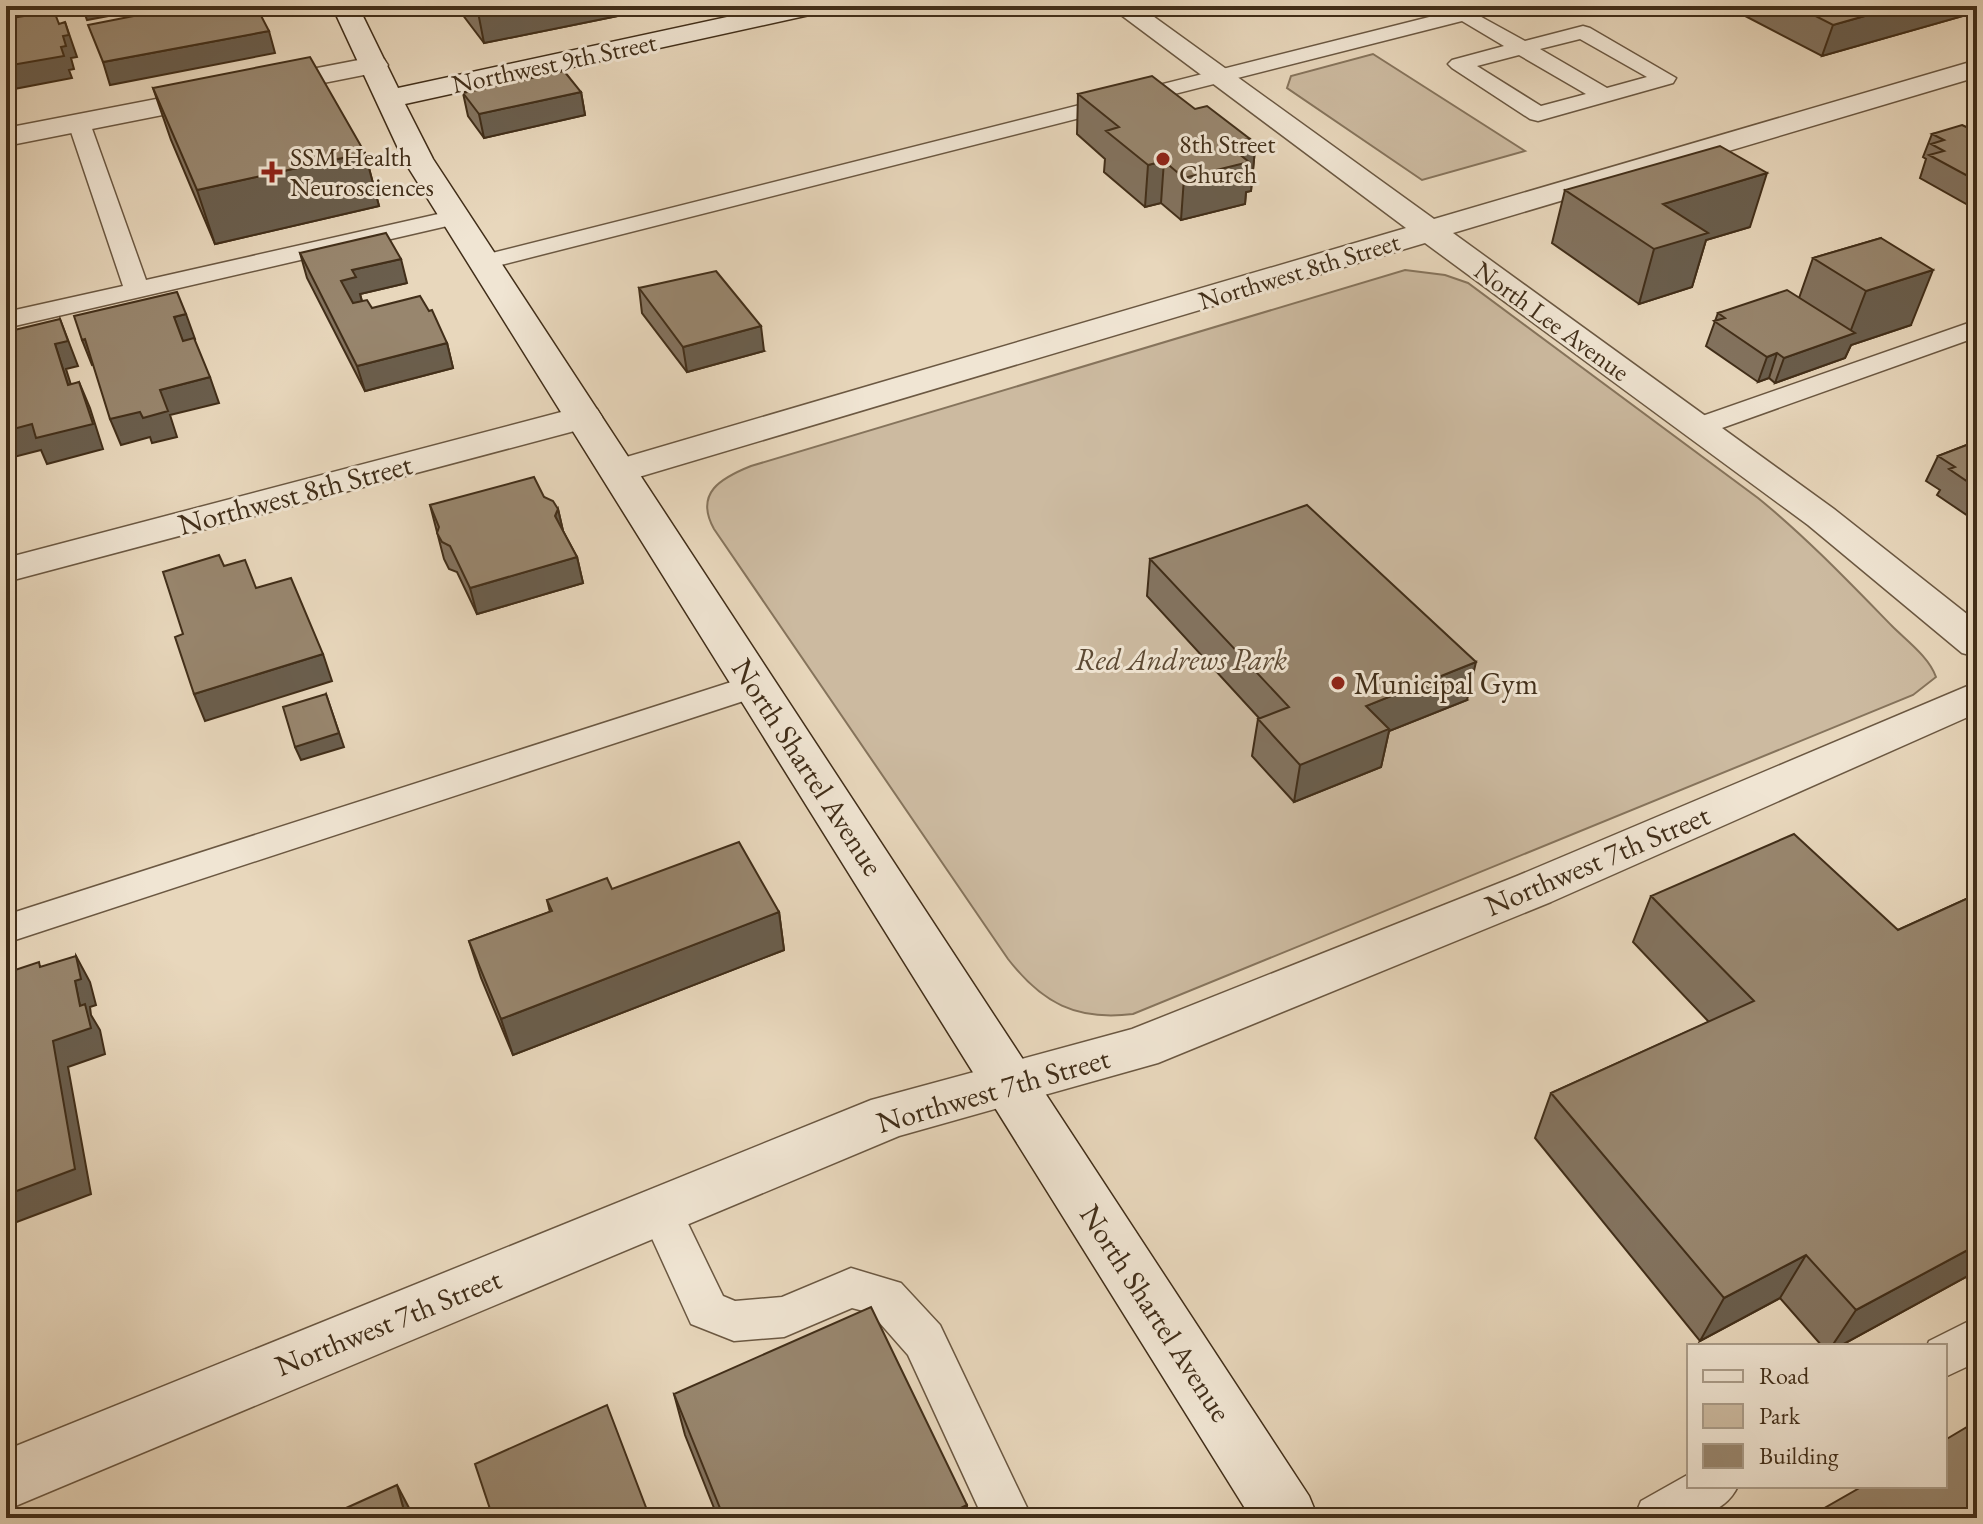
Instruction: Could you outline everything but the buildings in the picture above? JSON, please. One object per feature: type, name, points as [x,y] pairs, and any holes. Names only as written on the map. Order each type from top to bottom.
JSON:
[{"type":"street","name":"North Shartel Avenue","points":[[345,6],[418,159],[1287,1518]]},
{"type":"street","name":"Northwest 9th Street","points":[[388,99],[814,6]]},
{"type":"street","name":"North Lee Avenue","points":[[1122,6],[1821,517],[1977,643]]},
{"type":"street","points":[[6,137],[374,65]]},
{"type":"street","name":"Northwest 8th Street","points":[[619,471],[1977,68]]},
{"type":"street","name":"Northwest 8th Street","points":[[6,570],[584,417]]},
{"type":"street","name":"Northwest 7th Street","points":[[6,1480],[890,1116],[1154,1042],[1534,889],[1977,696]]},
{"type":"lane","points":[[485,262],[1465,14],[1604,96]]},
{"type":"lane","points":[[1583,32],[1665,78],[1604,96],[1538,114],[1459,64],[1583,32]]},
{"type":"lane","points":[[79,123],[137,290]]},
{"type":"lane","points":[[6,320],[456,217]]},
{"type":"lane","points":[[1698,427],[1977,328]]},
{"type":"lane","points":[[6,929],[756,685]]},
{"type":"lane","points":[[660,1210],[707,1310],[734,1321],[784,1317],[851,1288],[885,1297],[924,1340],[1008,1518]]},
{"type":"lane","points":[[1947,1355],[1977,1338]]},
{"type":"lane","points":[[1658,1518],[1710,1488]]},
{"type":"green space","points":[[1373,54],[1525,151],[1422,180],[1287,88],[1291,76]]},
{"type":"green space","name":"Red Andrews Park","points":[[1405,270],[1445,275],[1468,283],[1758,498],[1810,544],[1917,650],[1936,677],[1913,695],[1133,1014],[1094,1015],[1062,1006],[1034,987],[1008,959],[714,529],[707,506],[709,496],[721,482],[751,466]]},
{"type":"place","name":"8th Street Church","points":[[1163,159]]},
{"type":"place","name":"SSM Health Neurosciences","points":[[272,172]]},
{"type":"place","name":"Municipal Gym","points":[[1338,683]]}]
